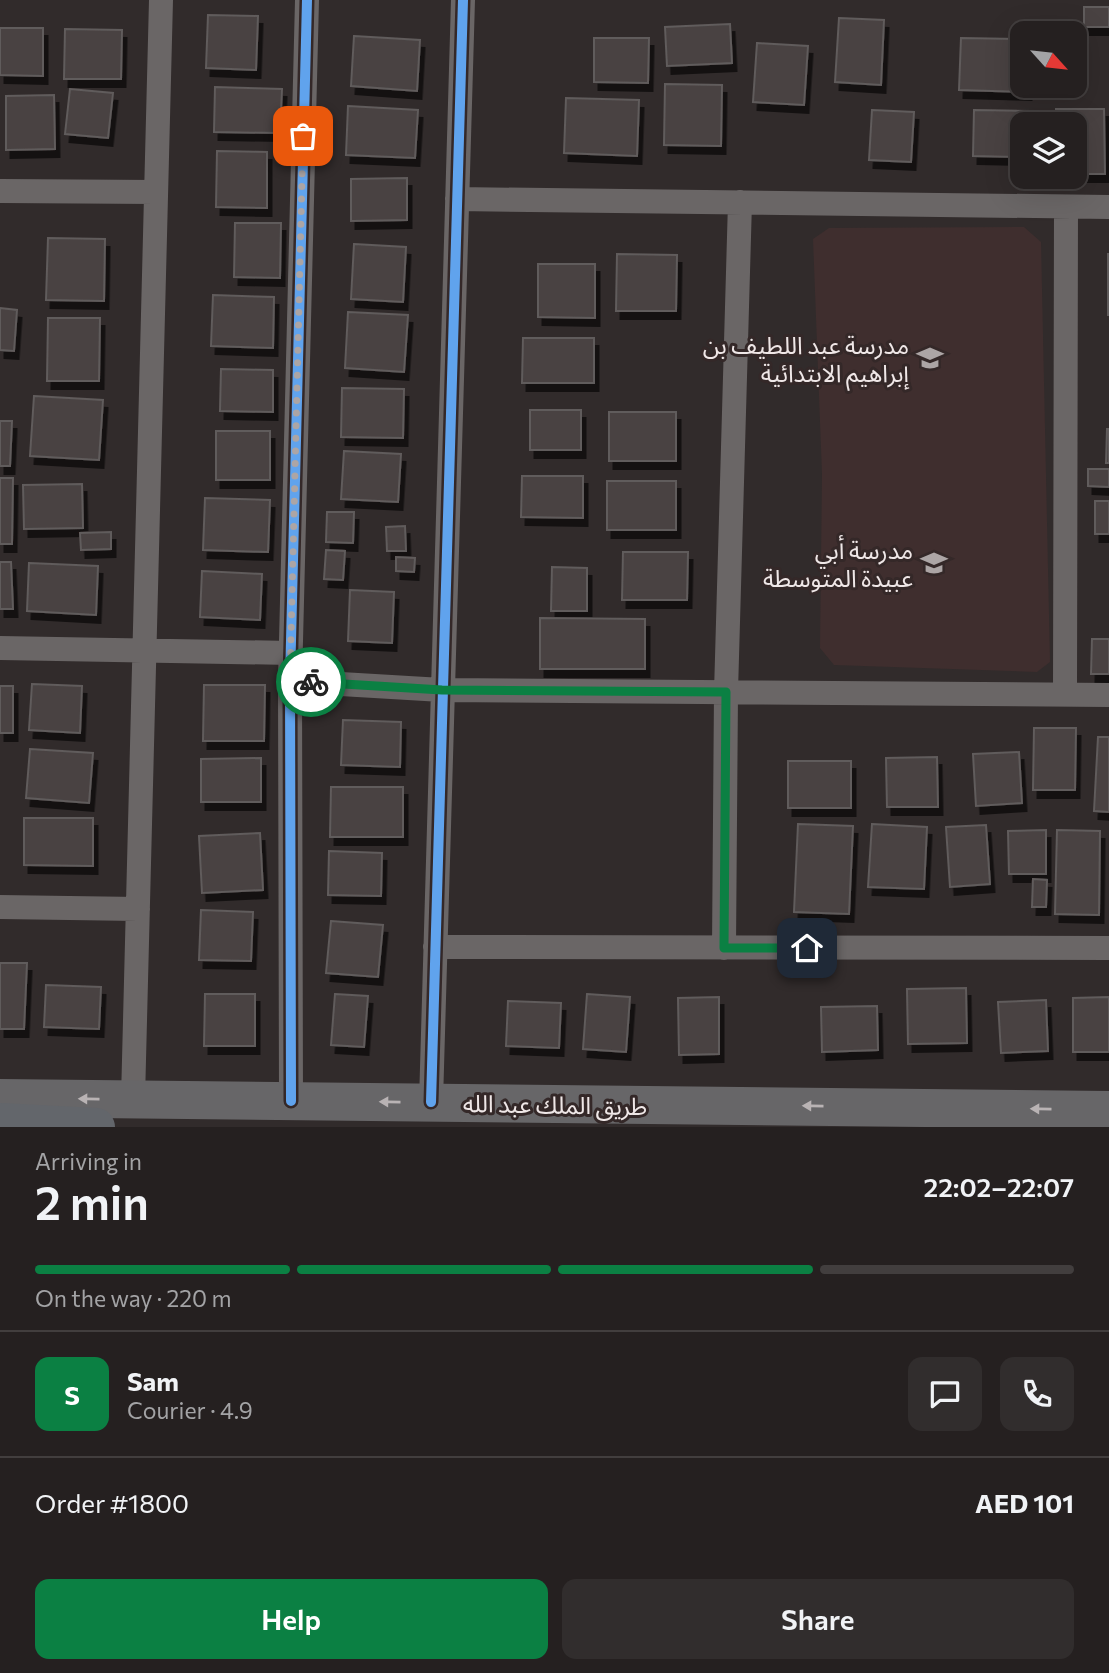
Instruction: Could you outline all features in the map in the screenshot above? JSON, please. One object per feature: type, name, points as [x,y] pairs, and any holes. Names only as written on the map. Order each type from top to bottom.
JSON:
[{"type":"highway","points":[[0,1122],[96,1127]]},
{"type":"main road","name":"طريق الملك عبد الله","points":[[0,1098],[1109,1110]]},
{"type":"street","points":[[133,1099],[161,0]]},
{"type":"street","points":[[292,1101],[290,681],[307,0]]},
{"type":"street","points":[[431,1102],[463,0]]},
{"type":"street","points":[[0,191],[156,192]]},
{"type":"street","points":[[457,199],[1109,207]]},
{"type":"street","points":[[724,948],[726,692],[740,202]]},
{"type":"street","points":[[1065,694],[1066,207]]},
{"type":"street","points":[[0,648],[291,653]]},
{"type":"street","points":[[290,681],[442,690],[1109,695]]},
{"type":"street","points":[[0,907],[138,909]]},
{"type":"street","points":[[435,947],[1109,948]]},
{"type":"shaded area","points":[[1024,227],[1041,242],[1050,662],[1037,672],[834,665],[820,648],[822,474],[813,239],[829,228]]},
{"type":"building","points":[[1084,7],[1109,7],[1109,27],[1087,27],[1087,21],[1084,21]]},
{"type":"building","points":[[208,15],[258,16],[256,70],[206,68]]},
{"type":"building","points":[[839,18],[884,20],[881,85],[835,82]]},
{"type":"building","points":[[730,24],[732,63],[667,66],[665,27]]},
{"type":"building","points":[[0,28],[43,28],[43,76],[0,75]]},
{"type":"building","points":[[65,29],[122,30],[121,79],[64,79]]},
{"type":"building","points":[[354,36],[420,40],[417,91],[351,86]]},
{"type":"building","points":[[594,38],[649,38],[648,83],[594,82]]},
{"type":"building","points":[[961,38],[1010,39],[1010,92],[959,90]]},
{"type":"building","points":[[757,43],[808,46],[804,105],[753,102]]},
{"type":"building","points":[[665,84],[722,85],[721,146],[664,145]]},
{"type":"building","points":[[215,87],[282,89],[280,133],[214,132]]},
{"type":"building","points":[[70,89],[113,93],[108,138],[65,134]]},
{"type":"building","points":[[54,95],[55,149],[6,150],[6,96]]},
{"type":"building","points":[[566,98],[639,100],[637,156],[564,153]]},
{"type":"building","points":[[348,106],[418,110],[415,158],[346,155]]},
{"type":"building","points":[[1056,109],[1104,109],[1105,174],[1087,174],[1087,112],[1056,112]]},
{"type":"building","points":[[872,110],[914,112],[911,162],[869,160]]},
{"type":"building","points":[[974,110],[1030,111],[1010,112],[1010,157],[973,156]]},
{"type":"building","points":[[217,151],[267,152],[267,208],[216,207]]},
{"type":"building","points":[[407,178],[407,220],[351,221],[351,179]]},
{"type":"building","points":[[235,223],[281,223],[280,278],[234,277]]},
{"type":"building","points":[[48,238],[105,239],[104,301],[46,300]]},
{"type":"building","points":[[354,244],[406,247],[403,302],[351,299]]},
{"type":"building","points":[[617,254],[677,255],[676,311],[616,311]]},
{"type":"building","points":[[1109,254],[1109,315],[1108,315]]},
{"type":"building","points":[[538,264],[595,264],[595,318],[538,317]]},
{"type":"building","points":[[213,295],[274,297],[273,348],[211,346]]},
{"type":"building","points":[[0,308],[17,310],[14,351],[0,350]]},
{"type":"building","points":[[348,312],[408,315],[404,372],[345,368]]},
{"type":"building","points":[[48,318],[100,318],[99,381],[47,381]]},
{"type":"building","points":[[523,338],[594,338],[594,383],[522,383]]},
{"type":"building","points":[[221,369],[273,370],[273,412],[220,411]]},
{"type":"building","points":[[342,388],[404,389],[403,438],[341,437]]},
{"type":"building","points":[[34,396],[103,400],[99,460],[30,456]]},
{"type":"building","points":[[530,410],[581,410],[581,450],[530,450]]},
{"type":"building","points":[[609,412],[676,412],[676,461],[609,461]]},
{"type":"building","points":[[0,421],[12,421],[10,466],[0,466]]},
{"type":"building","points":[[1109,429],[1109,463],[1106,463]]},
{"type":"building","points":[[216,431],[270,431],[270,480],[216,480]]},
{"type":"building","points":[[344,451],[401,454],[398,502],[341,499]]},
{"type":"building","points":[[1088,469],[1109,469],[1109,487],[1088,486]]},
{"type":"building","points":[[522,476],[583,476],[583,518],[521,517]]},
{"type":"building","points":[[0,478],[13,478],[12,544],[0,544]]},
{"type":"building","points":[[607,481],[676,481],[676,530],[607,530]]},
{"type":"building","points":[[82,484],[83,528],[24,529],[23,485]]},
{"type":"building","points":[[205,498],[270,500],[268,552],[203,550]]},
{"type":"building","points":[[1095,501],[1109,501],[1109,534],[1095,534]]},
{"type":"building","points":[[327,512],[354,512],[353,543],[326,542]]},
{"type":"building","points":[[405,526],[406,551],[387,551],[386,527]]},
{"type":"building","points":[[111,532],[111,549],[81,550],[80,533]]},
{"type":"building","points":[[326,550],[345,551],[343,580],[324,579]]},
{"type":"building","points":[[623,552],[688,552],[687,600],[622,600]]},
{"type":"building","points":[[396,557],[415,558],[414,572],[396,571]]},
{"type":"building","points":[[0,562],[11,562],[13,609],[0,609]]},
{"type":"building","points":[[29,563],[98,566],[96,615],[27,611]]},
{"type":"building","points":[[552,567],[587,568],[587,611],[551,611]]},
{"type":"building","points":[[202,571],[262,574],[260,620],[200,617]]},
{"type":"building","points":[[350,590],[394,592],[392,643],[348,641]]},
{"type":"building","points":[[540,618],[645,619],[645,669],[540,669]]},
{"type":"building","points":[[1092,639],[1109,639],[1109,674],[1091,674]]},
{"type":"building","points":[[32,684],[82,686],[80,733],[29,730]]},
{"type":"building","points":[[204,685],[265,685],[264,741],[203,741]]},
{"type":"building","points":[[0,686],[13,686],[13,733],[0,733]]},
{"type":"building","points":[[343,720],[401,722],[400,767],[341,765]]},
{"type":"building","points":[[1034,728],[1076,728],[1075,790],[1033,790]]},
{"type":"building","points":[[1098,737],[1109,737],[1109,812],[1094,811]]},
{"type":"building","points":[[30,749],[93,753],[89,803],[26,798]]},
{"type":"building","points":[[1019,752],[1022,803],[976,806],[973,754]]},
{"type":"building","points":[[937,757],[938,807],[887,807],[886,758]]},
{"type":"building","points":[[261,758],[261,802],[201,802],[201,759]]},
{"type":"building","points":[[788,761],[851,761],[851,808],[788,808]]},
{"type":"building","points":[[331,787],[403,787],[403,837],[330,837]]},
{"type":"building","points":[[24,818],[93,818],[93,866],[24,865]]},
{"type":"building","points":[[798,824],[853,826],[849,914],[794,912]]},
{"type":"building","points":[[872,824],[927,827],[924,889],[868,887]]},
{"type":"building","points":[[986,825],[990,884],[950,887],[946,827]]},
{"type":"building","points":[[1046,830],[1046,874],[1009,874],[1008,831]]},
{"type":"building","points":[[1057,830],[1100,831],[1099,915],[1055,914]]},
{"type":"building","points":[[260,833],[263,890],[202,893],[199,836]]},
{"type":"building","points":[[329,851],[382,853],[381,896],[328,895]]},
{"type":"building","points":[[1033,879],[1047,880],[1046,907],[1032,907]]},
{"type":"building","points":[[201,910],[253,912],[251,961],[199,960]]},
{"type":"building","points":[[331,921],[383,925],[378,977],[326,973]]},
{"type":"building","points":[[0,963],[27,963],[24,1029],[0,1029]]},
{"type":"building","points":[[46,985],[101,987],[99,1029],[44,1027]]},
{"type":"building","points":[[966,988],[967,1043],[908,1044],[907,989]]},
{"type":"building","points":[[205,994],[255,994],[255,1046],[204,1046]]},
{"type":"building","points":[[335,994],[368,996],[364,1047],[331,1045]]},
{"type":"building","points":[[587,994],[630,997],[626,1052],[583,1049]]},
{"type":"building","points":[[719,997],[719,1054],[679,1055],[678,998]]},
{"type":"building","points":[[1109,997],[1109,1052],[1073,1052],[1073,998]]},
{"type":"building","points":[[1046,1000],[1048,1051],[1001,1053],[998,1002]]},
{"type":"building","points":[[508,1001],[561,1003],[559,1048],[506,1046]]},
{"type":"building","points":[[877,1006],[878,1050],[822,1052],[821,1007]]},
{"type":"cycle path","points":[[291,1101],[290,681],[307,0]]},
{"type":"cycle path","points":[[431,1102],[463,0]]},
{"type":"way so far","points":[[303,136],[290,681],[311,682]]},
{"type":"place","name":"مدرسة عبد اللطيف بن إبراهيم الابتدائية","points":[[930,358]]},
{"type":"place","name":"مدرسة أبي عبيدة المتوسطة","points":[[934,563]]},
{"type":"route","points":[[311,682],[442,690],[726,692],[724,948],[807,948]]}]
